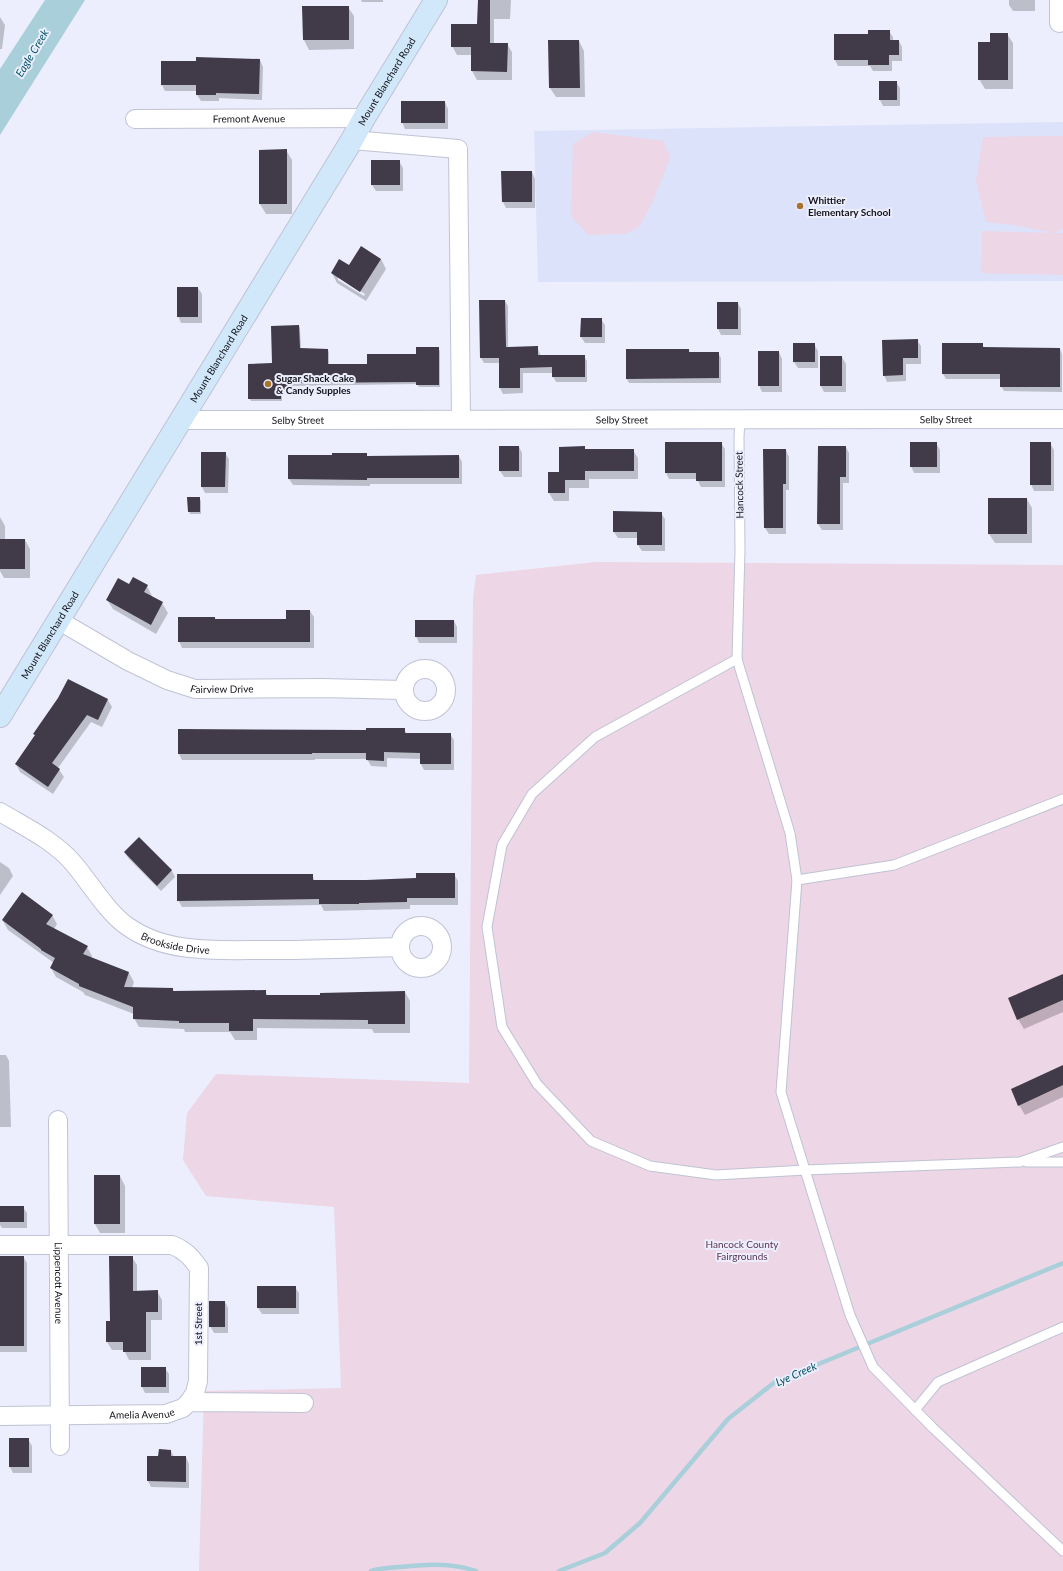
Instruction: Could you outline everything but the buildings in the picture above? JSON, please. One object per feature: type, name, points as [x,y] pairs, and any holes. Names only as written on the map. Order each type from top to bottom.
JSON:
[{"type":"main road","name":"Mount Blanchard Road","points":[[0,716],[436,0]]},
{"type":"street","points":[[1059,0],[1061,23]]},
{"type":"street","name":"Fremont Avenue","points":[[135,119],[364,118]]},
{"type":"street","points":[[352,140],[458,149],[461,420]]},
{"type":"street","name":"Selby Street","points":[[181,420],[1063,419]]},
{"type":"street","name":"Fairview Drive","points":[[58,620],[128,661],[167,680],[195,689],[322,688],[403,690]]},
{"type":"street","name":"Brookside Drive","points":[[0,812],[43,839],[63,854],[73,863],[115,915],[126,925],[157,941],[179,946],[236,950],[400,947]]},
{"type":"street","name":"Lippencott Avenue","points":[[58,1120],[60,1245],[60,1446]]},
{"type":"street","points":[[0,1245],[60,1245]]},
{"type":"street","name":"1st Street","points":[[60,1245],[172,1245],[183,1250],[191,1257],[198,1268],[198,1381],[195,1393],[189,1402]]},
{"type":"street","name":"Amelia Avenue","points":[[0,1416],[166,1414],[183,1408],[189,1402],[304,1403]]},
{"type":"lane","name":"Hancock Street","points":[[740,420],[740,550],[737,659],[790,832],[797,880],[781,1092],[850,1315],[873,1367],[915,1410],[1063,1551]]},
{"type":"lane","points":[[737,659],[595,737],[532,794],[502,845],[486,927],[502,1027],[537,1084],[591,1141],[650,1166],[716,1175],[805,1170],[1020,1162],[1063,1162]]},
{"type":"lane","points":[[797,880],[894,865],[1063,799]]},
{"type":"lane","points":[[1020,1162],[1063,1147]]},
{"type":"lane","points":[[915,1410],[938,1382],[1063,1327]]},
{"type":"shaded area","name":"Whittier Elementary School","points":[[1063,122],[1063,281],[538,282],[534,131]]},
{"type":"green space","points":[[593,132],[664,141],[670,158],[652,203],[640,226],[626,234],[588,235],[571,216],[573,144]]},
{"type":"green space","points":[[1063,136],[1063,228],[1055,233],[1063,233],[1063,275],[981,273],[982,231],[1054,233],[1013,225],[986,222],[976,181],[983,137]]},
{"type":"green space","name":"Hancock County Fairgrounds","points":[[596,562],[1063,565],[1063,1571],[199,1571],[204,1391],[341,1388],[334,1207],[206,1196],[183,1160],[187,1113],[216,1074],[469,1083],[473,598],[476,575]]},
{"type":"water","name":"Eagle Creek","points":[[45,0],[85,0],[0,135],[0,69]]},
{"type":"waterway","name":"Lye Creek","points":[[559,1571],[605,1553],[640,1523],[728,1419],[775,1382],[1063,1263]]},
{"type":"waterway","name":"Lye Creek","points":[[371,1571],[403,1566],[428,1565],[452,1566],[476,1571]]},
{"type":"place","name":"Whittier Elementary School","points":[[800,206]]},
{"type":"place","name":"Sugar Shack Cake & Candy Supples","points":[[268,384]]}]
